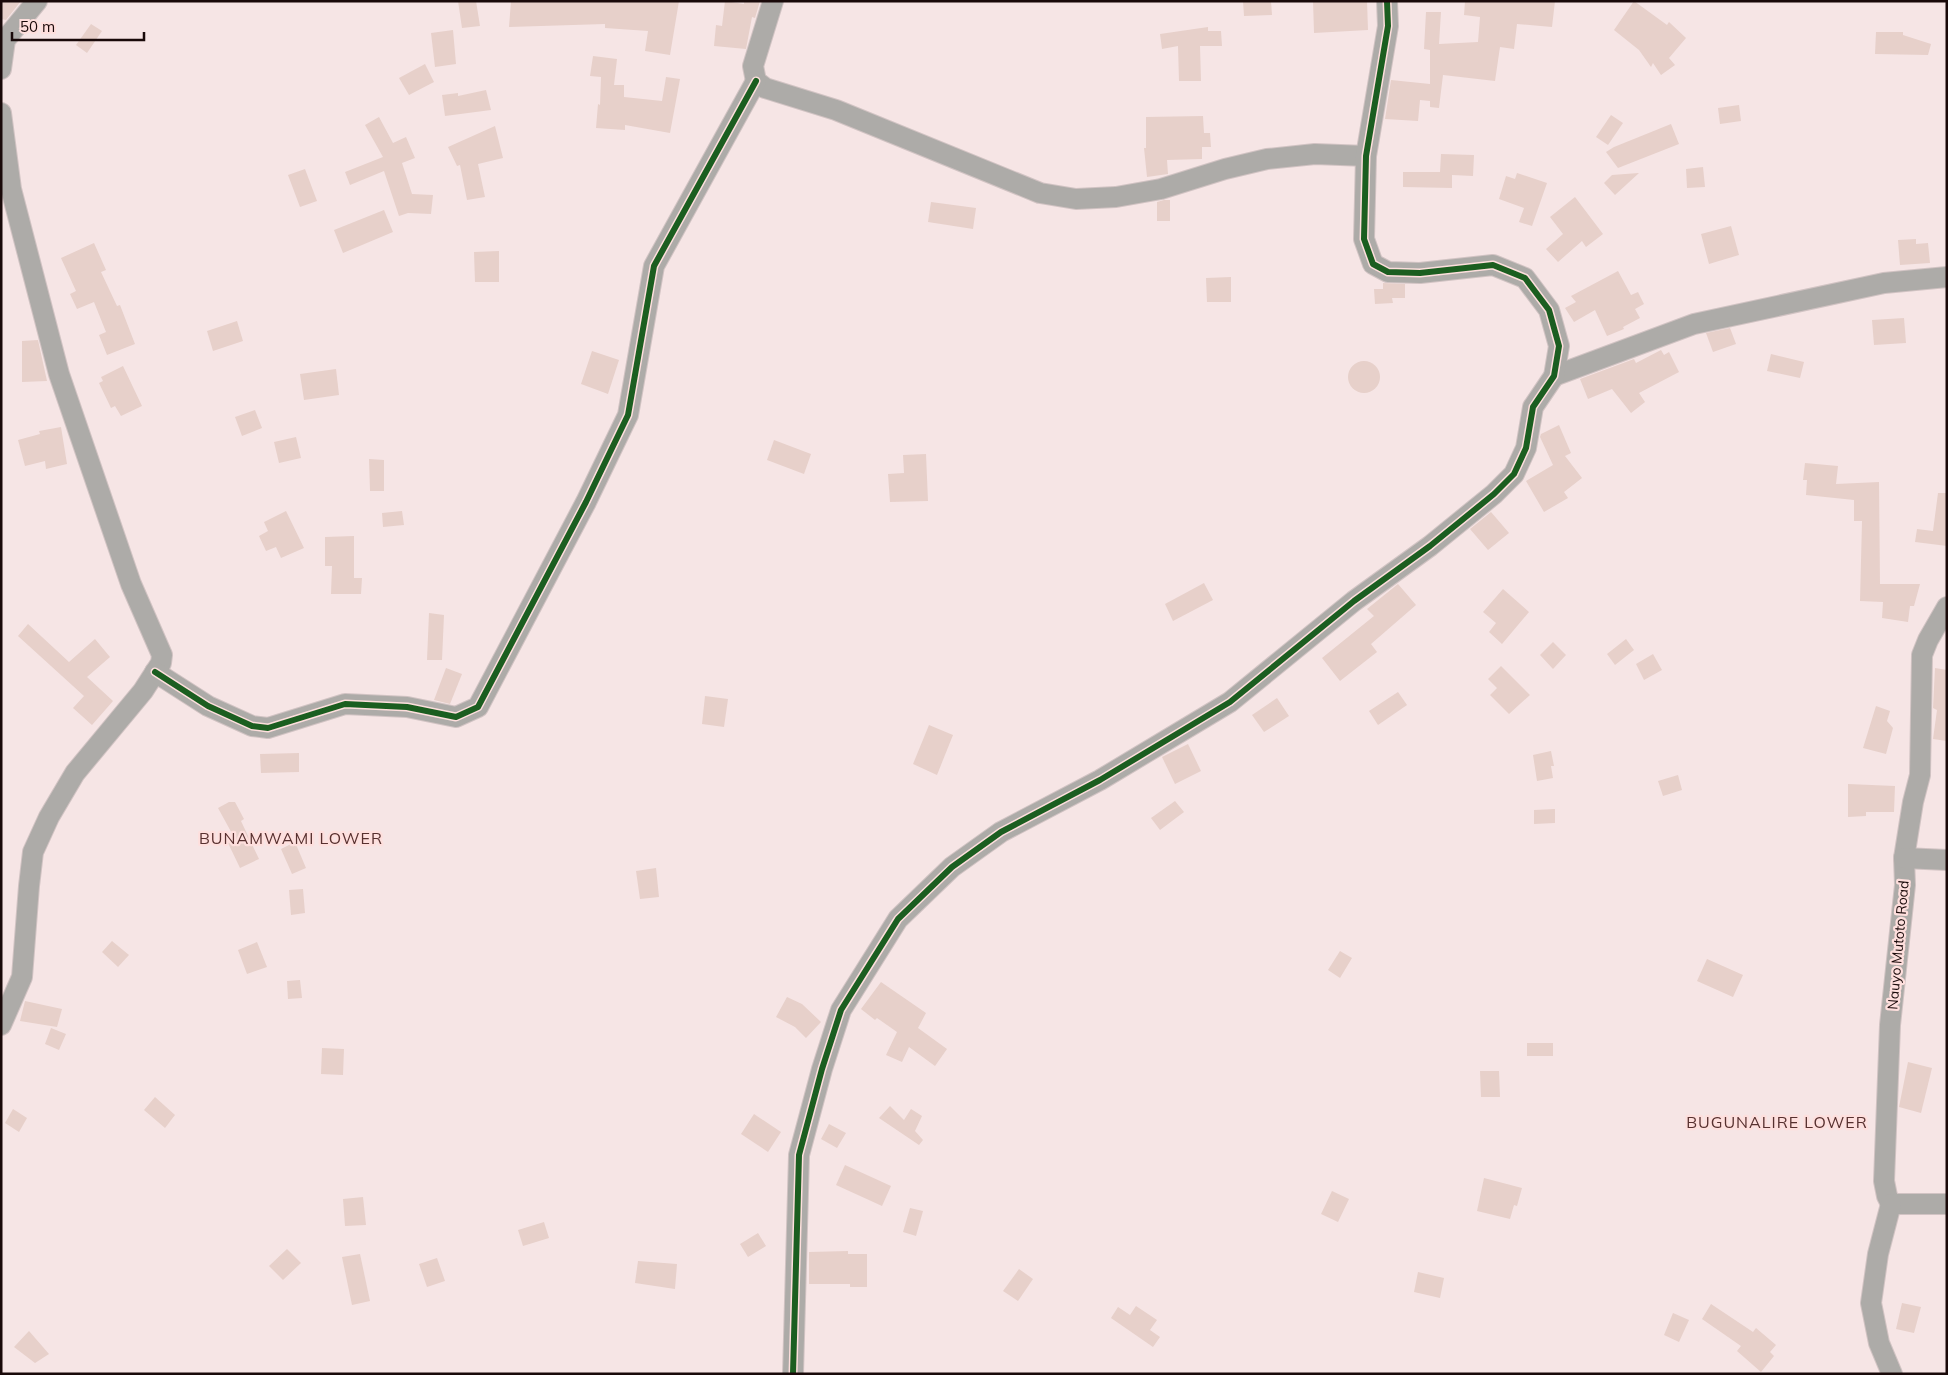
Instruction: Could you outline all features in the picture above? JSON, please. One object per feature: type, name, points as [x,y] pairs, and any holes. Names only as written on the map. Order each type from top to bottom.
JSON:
[{"type":"street","points":[[1,69],[5,40],[38,1]]},
{"type":"street","points":[[155,672],[208,706],[252,726],[268,728],[345,704],[407,707],[456,717],[478,707],[586,502],[628,415],[654,266],[756,81],[753,66],[773,1]]},
{"type":"street","points":[[793,1374],[799,1155],[822,1069],[842,1010],[898,919],[952,866],[1001,832],[1100,780],[1230,702],[1354,601],[1430,546],[1494,494],[1514,474],[1526,448],[1533,407],[1554,376],[1559,346],[1549,310],[1526,278],[1493,265],[1420,273],[1388,272],[1373,264],[1364,239],[1366,156],[1388,26],[1387,1]]},
{"type":"street","points":[[756,81],[765,88],[836,110],[1040,193],[1076,199],[1116,197],[1161,188],[1267,159],[1316,154],[1366,156]]},
{"type":"street","points":[[1,113],[11,189],[59,374],[131,584],[162,655],[160,663],[143,691],[75,773],[49,817],[33,852],[22,977],[1,1025]]},
{"type":"street","points":[[1554,376],[1694,324],[1884,283],[1947,277]]},
{"type":"street","name":"Nauyo Mutoto Road","points":[[1891,1204],[1886,1196],[1884,1181],[1888,1112],[1888,1067],[1905,885],[1904,858],[1913,802],[1920,775],[1922,655],[1928,640],[1947,607]]},
{"type":"street","points":[[1904,858],[1947,860]]},
{"type":"street","points":[[1891,1373],[1879,1342],[1871,1303],[1878,1254],[1891,1204],[1947,1204]]},
{"type":"building","points":[[1,1],[21,1],[6,20],[1,19]]},
{"type":"building","points":[[458,1],[476,1],[480,26],[462,28]]},
{"type":"building","points":[[511,1],[679,1],[670,55],[645,51],[648,31],[605,28],[605,24],[509,27]]},
{"type":"building","points":[[725,1],[744,4],[744,1],[760,1],[755,18],[752,17],[746,49],[714,46],[716,25],[722,26]]},
{"type":"building","points":[[1243,1],[1271,1],[1272,15],[1244,16]]},
{"type":"building","points":[[1313,1],[1367,1],[1368,30],[1314,33]]},
{"type":"building","points":[[1465,1],[1555,1],[1552,27],[1517,24],[1514,49],[1500,47],[1495,81],[1443,75],[1439,108],[1430,107],[1430,101],[1420,100],[1418,121],[1385,119],[1391,80],[1430,84],[1430,50],[1424,49],[1426,12],[1441,12],[1439,44],[1478,42],[1480,17],[1464,15]]},
{"type":"building","points":[[1634,1],[1667,25],[1669,22],[1686,38],[1669,58],[1675,65],[1661,75],[1653,63],[1651,67],[1639,50],[1614,30]]},
{"type":"building","points":[[91,24],[102,31],[87,53],[76,45]]},
{"type":"building","points":[[1208,27],[1208,31],[1221,31],[1222,46],[1200,46],[1201,81],[1179,81],[1178,46],[1162,49],[1160,34]]},
{"type":"building","points":[[453,30],[456,64],[435,67],[431,33]]},
{"type":"building","points":[[1876,32],[1903,32],[1903,35],[1931,44],[1928,55],[1875,54]]},
{"type":"building","points":[[593,56],[617,59],[614,85],[624,85],[624,97],[662,101],[666,77],[680,79],[670,133],[625,125],[625,130],[596,128],[598,104],[600,105],[601,77],[590,76]]},
{"type":"building","points":[[425,64],[434,82],[409,95],[399,78]]},
{"type":"building","points":[[486,90],[491,110],[445,116],[442,95],[458,93],[458,96]]},
{"type":"building","points":[[1739,105],[1741,121],[1720,124],[1718,108]]},
{"type":"building","points":[[1611,115],[1623,123],[1608,145],[1596,137]]},
{"type":"building","points":[[1203,116],[1204,133],[1210,133],[1211,147],[1202,147],[1202,159],[1167,160],[1168,174],[1147,177],[1144,148],[1146,148],[1146,117]]},
{"type":"building","points":[[379,117],[393,143],[406,137],[415,158],[402,163],[412,194],[433,195],[431,214],[408,213],[399,216],[384,171],[350,185],[345,172],[383,157],[365,125]]},
{"type":"building","points":[[1671,124],[1679,144],[1618,168],[1606,152],[1614,147]]},
{"type":"building","points":[[495,126],[503,158],[478,164],[485,197],[467,200],[460,165],[457,166],[448,147]]},
{"type":"building","points":[[1441,154],[1474,155],[1473,176],[1452,175],[1452,188],[1403,187],[1403,172],[1440,172]]},
{"type":"building","points":[[1703,167],[1705,187],[1687,188],[1686,169]]},
{"type":"building","points":[[305,169],[317,201],[300,207],[288,175]]},
{"type":"building","points":[[1517,173],[1547,183],[1532,226],[1519,222],[1524,208],[1499,199],[1506,176],[1515,179]]},
{"type":"building","points":[[1639,173],[1615,195],[1604,183],[1612,175]]},
{"type":"building","points":[[1575,197],[1603,234],[1586,247],[1582,241],[1558,262],[1546,249],[1563,234],[1550,217]]},
{"type":"building","points":[[1170,200],[1170,221],[1157,221],[1157,202]]},
{"type":"building","points":[[931,202],[976,208],[973,229],[928,222]]},
{"type":"building","points":[[384,210],[393,232],[343,253],[334,230]]},
{"type":"building","points":[[1731,226],[1739,255],[1709,264],[1701,234]]},
{"type":"building","points":[[1916,239],[1916,244],[1928,243],[1930,263],[1900,265],[1898,240]]},
{"type":"building","points":[[94,243],[106,270],[101,272],[117,306],[120,305],[135,344],[107,355],[99,335],[106,332],[94,302],[77,309],[70,294],[76,291],[61,258]]},
{"type":"building","points":[[499,251],[499,282],[475,282],[474,252]]},
{"type":"building","points":[[1618,271],[1631,295],[1638,292],[1644,304],[1635,309],[1640,318],[1623,327],[1624,329],[1607,336],[1595,310],[1574,322],[1565,308],[1576,302],[1571,296]]},
{"type":"building","points":[[1231,277],[1231,302],[1207,302],[1206,278]]},
{"type":"building","points":[[1383,283],[1405,284],[1405,298],[1392,298],[1393,303],[1375,304],[1374,289],[1383,289]]},
{"type":"building","points":[[1904,318],[1906,343],[1874,345],[1872,320]]},
{"type":"building","points":[[237,321],[243,341],[213,351],[207,331]]},
{"type":"building","points":[[1730,328],[1736,344],[1713,352],[1706,333]]},
{"type":"building","points":[[38,340],[47,381],[22,382],[22,341]]},
{"type":"building","points":[[1661,350],[1664,355],[1669,352],[1679,372],[1639,393],[1645,402],[1631,413],[1612,389],[1588,399],[1580,379],[1634,359],[1636,363]]},
{"type":"building","points":[[592,351],[619,360],[608,394],[581,384]]},
{"type":"building","points":[[1771,354],[1804,362],[1800,378],[1767,371]]},
{"type":"building","points":[[1364,361],[1370,362],[1375,366],[1379,371],[1379,383],[1375,388],[1370,392],[1364,393],[1358,392],[1353,388],[1349,383],[1348,377],[1349,371],[1353,366],[1358,362]]},
{"type":"building","points":[[123,366],[142,406],[121,416],[115,406],[111,408],[99,383],[103,381],[101,377]]},
{"type":"building","points":[[336,369],[339,395],[304,400],[300,374]]},
{"type":"building","points":[[255,410],[262,428],[242,436],[235,417]]},
{"type":"building","points":[[1559,425],[1571,453],[1565,456],[1582,478],[1564,492],[1568,498],[1544,512],[1526,481],[1553,465],[1540,437],[1541,434]]},
{"type":"building","points":[[61,427],[67,464],[46,469],[45,461],[25,466],[18,440],[40,434],[39,431]]},
{"type":"building","points":[[296,437],[301,458],[279,463],[274,442]]},
{"type":"building","points":[[774,440],[811,454],[804,474],[767,460]]},
{"type":"building","points":[[926,454],[928,501],[890,502],[888,474],[904,473],[903,455]]},
{"type":"building","points":[[369,459],[384,460],[384,491],[370,491]]},
{"type":"building","points":[[1805,463],[1838,466],[1836,484],[1879,482],[1880,584],[1920,584],[1914,606],[1910,606],[1908,622],[1882,618],[1883,602],[1860,601],[1862,521],[1854,521],[1854,500],[1806,495],[1807,480],[1803,480]]},
{"type":"building","points":[[1938,493],[1947,493],[1947,546],[1915,542],[1917,529],[1933,531]]},
{"type":"building","points":[[286,511],[304,548],[281,558],[276,547],[266,551],[259,536],[268,531],[264,522]]},
{"type":"building","points":[[402,511],[404,525],[383,527],[382,513]]},
{"type":"building","points":[[1491,512],[1509,533],[1488,550],[1470,529]]},
{"type":"building","points":[[354,536],[354,578],[362,578],[361,594],[331,594],[332,566],[325,566],[325,537]]},
{"type":"building","points":[[1204,583],[1213,600],[1173,621],[1165,604]]},
{"type":"building","points":[[1398,584],[1416,605],[1371,644],[1377,652],[1340,681],[1322,658],[1374,616],[1367,609]]},
{"type":"building","points":[[1503,589],[1529,612],[1502,644],[1489,632],[1496,623],[1483,612]]},
{"type":"building","points":[[429,613],[444,615],[442,660],[427,660]]},
{"type":"building","points":[[28,624],[69,662],[95,639],[110,657],[87,677],[113,701],[92,725],[73,708],[84,696],[18,636]]},
{"type":"building","points":[[1626,639],[1634,650],[1615,665],[1607,654]]},
{"type":"building","points":[[1553,642],[1566,655],[1553,669],[1540,655]]},
{"type":"building","points":[[1653,654],[1662,670],[1644,680],[1636,664]]},
{"type":"building","points":[[1501,666],[1530,695],[1509,714],[1490,695],[1497,688],[1488,679]]},
{"type":"building","points":[[446,668],[462,674],[450,704],[434,700]]},
{"type":"building","points":[[1935,668],[1947,670],[1947,741],[1933,739],[1937,710],[1933,708]]},
{"type":"building","points":[[1398,692],[1407,705],[1378,725],[1369,711]]},
{"type":"building","points":[[705,696],[728,699],[724,727],[702,724]]},
{"type":"building","points":[[1277,698],[1289,716],[1264,732],[1252,715]]},
{"type":"building","points":[[1876,706],[1890,711],[1887,721],[1893,728],[1886,754],[1863,748]]},
{"type":"building","points":[[929,725],[953,735],[937,775],[913,764]]},
{"type":"building","points":[[1188,744],[1201,771],[1175,784],[1162,757]]},
{"type":"building","points":[[1551,751],[1554,766],[1551,766],[1553,778],[1537,781],[1533,755]]},
{"type":"building","points":[[299,753],[299,772],[261,773],[260,754]]},
{"type":"building","points":[[1678,775],[1682,790],[1663,796],[1658,781]]},
{"type":"building","points":[[1848,784],[1895,786],[1894,812],[1866,812],[1866,816],[1848,817]]},
{"type":"building","points":[[1175,801],[1184,812],[1160,830],[1151,818]]},
{"type":"building","points":[[229,802],[235,802],[244,819],[241,821],[259,859],[240,868],[228,843],[235,839],[218,808]]},
{"type":"building","points":[[1555,809],[1555,823],[1534,824],[1534,810]]},
{"type":"building","points":[[295,842],[306,868],[292,874],[281,849]]},
{"type":"building","points":[[656,868],[659,897],[640,899],[636,871]]},
{"type":"building","points":[[303,889],[305,913],[291,915],[289,890]]},
{"type":"building","points":[[112,941],[129,955],[118,967],[102,952]]},
{"type":"building","points":[[257,942],[267,967],[247,974],[238,950]]},
{"type":"building","points":[[1340,951],[1352,958],[1340,978],[1328,970]]},
{"type":"building","points":[[1707,959],[1743,975],[1733,997],[1697,981]]},
{"type":"building","points":[[300,980],[302,998],[288,999],[287,981]]},
{"type":"building","points":[[881,982],[926,1013],[918,1028],[947,1049],[935,1066],[909,1047],[902,1062],[886,1055],[897,1032],[877,1018],[875,1020],[861,1009]]},
{"type":"building","points":[[787,997],[802,1004],[821,1022],[806,1038],[795,1027],[776,1017]]},
{"type":"building","points":[[25,1001],[62,1009],[57,1027],[20,1021]]},
{"type":"building","points":[[51,1028],[66,1034],[59,1050],[45,1044]]},
{"type":"building","points":[[1527,1043],[1553,1043],[1553,1056],[1527,1056]]},
{"type":"building","points":[[322,1048],[344,1049],[343,1075],[321,1074]]},
{"type":"building","points":[[1908,1062],[1932,1068],[1921,1113],[1899,1107]]},
{"type":"building","points":[[1480,1071],[1499,1071],[1500,1097],[1481,1097]]},
{"type":"building","points":[[155,1097],[175,1115],[165,1128],[144,1110]]},
{"type":"building","points":[[890,1106],[904,1120],[911,1109],[922,1116],[915,1131],[923,1140],[919,1145],[879,1118]]},
{"type":"building","points":[[13,1109],[27,1118],[19,1132],[5,1123]]},
{"type":"building","points":[[754,1114],[781,1132],[768,1152],[741,1134]]},
{"type":"building","points":[[829,1124],[846,1133],[837,1148],[821,1139]]},
{"type":"building","points":[[845,1165],[891,1186],[882,1206],[836,1185]]},
{"type":"building","points":[[1484,1178],[1522,1188],[1517,1206],[1514,1205],[1510,1219],[1477,1211]]},
{"type":"building","points":[[1332,1191],[1349,1199],[1338,1222],[1321,1214]]},
{"type":"building","points":[[363,1197],[366,1225],[345,1226],[343,1199]]},
{"type":"building","points":[[910,1208],[923,1211],[916,1236],[903,1232]]},
{"type":"building","points":[[544,1222],[549,1238],[523,1246],[518,1230]]},
{"type":"building","points":[[758,1233],[766,1246],[748,1257],[740,1244]]},
{"type":"building","points":[[287,1249],[301,1263],[283,1280],[269,1266]]},
{"type":"building","points":[[848,1251],[848,1254],[867,1254],[867,1287],[850,1287],[850,1284],[809,1284],[809,1252]]},
{"type":"building","points":[[360,1254],[370,1301],[352,1305],[342,1257]]},
{"type":"building","points":[[437,1258],[445,1281],[427,1287],[419,1264]]},
{"type":"building","points":[[638,1261],[677,1264],[675,1289],[635,1283]]},
{"type":"building","points":[[1019,1269],[1033,1279],[1018,1301],[1003,1291]]},
{"type":"building","points":[[1418,1272],[1444,1278],[1440,1298],[1414,1292]]},
{"type":"building","points":[[1902,1303],[1921,1307],[1914,1333],[1896,1329]]},
{"type":"building","points":[[1711,1304],[1753,1332],[1756,1328],[1776,1345],[1770,1352],[1774,1356],[1761,1372],[1737,1351],[1741,1346],[1702,1319]]},
{"type":"building","points":[[1136,1306],[1157,1320],[1150,1330],[1160,1337],[1153,1347],[1111,1318],[1118,1307],[1130,1315]]},
{"type":"building","points":[[1673,1313],[1689,1320],[1679,1342],[1664,1335]]},
{"type":"building","points":[[29,1331],[49,1354],[35,1363],[14,1347]]},
{"type":"cycle path","points":[[793,1374],[799,1155],[822,1069],[841,1010],[898,919],[952,867],[1001,832],[1100,780],[1230,702],[1354,601],[1430,546],[1494,494],[1514,474],[1526,448],[1533,407],[1554,376],[1559,346],[1549,310],[1525,278],[1493,265],[1420,273],[1388,272],[1373,264],[1364,239],[1366,156],[1388,26],[1387,1]]},
{"type":"cycle path","points":[[155,672],[208,706],[252,726],[268,728],[345,704],[407,707],[456,717],[478,707],[586,502],[628,415],[654,266],[756,81]]},
{"type":"district","name":"BUNAMWAMI LOWER","points":[[291,838]]},
{"type":"district","name":"BUGUNALIRE LOWER","points":[[1777,1122]]}]
